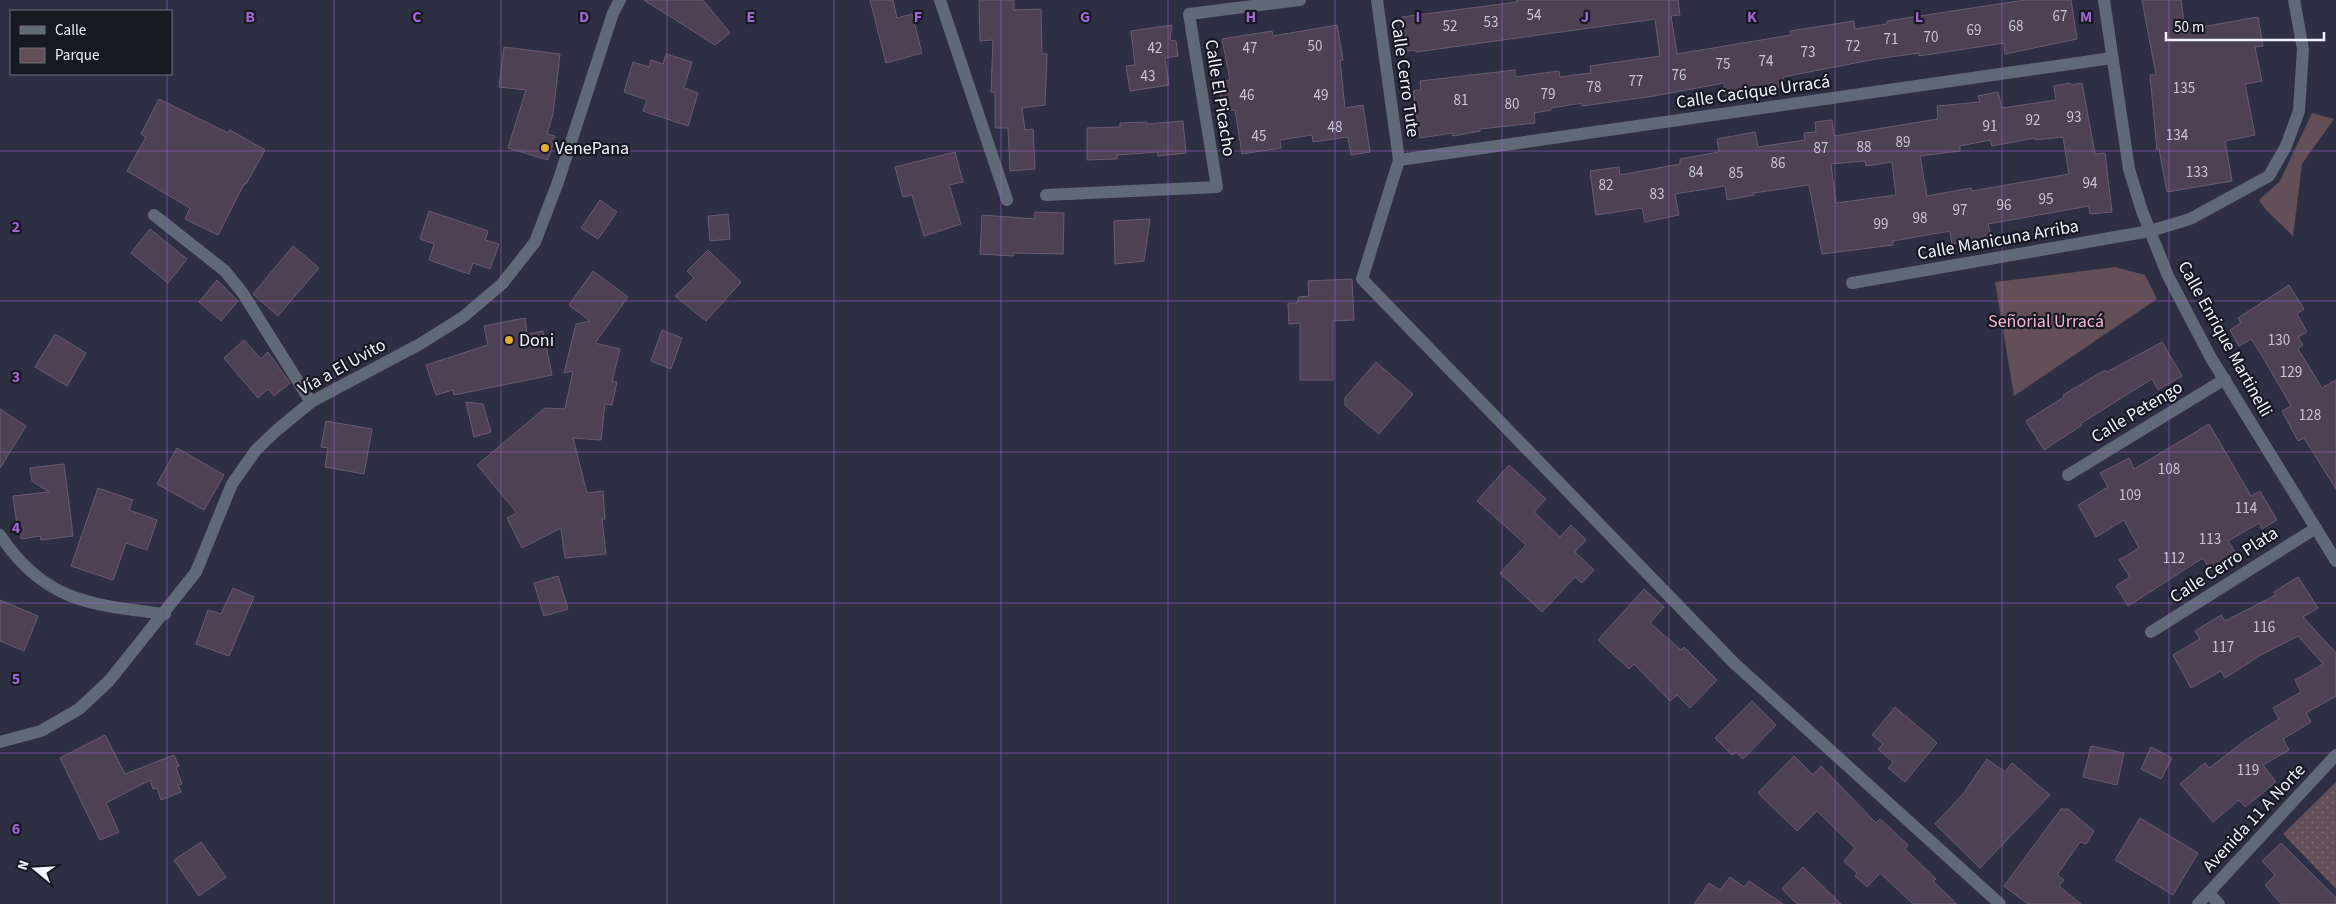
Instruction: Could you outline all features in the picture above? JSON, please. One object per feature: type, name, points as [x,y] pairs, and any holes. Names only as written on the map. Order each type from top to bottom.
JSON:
[{"type":"street","name":"Vía a El Uvito","points":[[0,742],[41,731],[79,709],[109,682],[165,614],[196,572],[232,484],[256,450],[311,402],[420,344],[463,316],[502,284],[535,242],[558,182],[613,13],[620,0]]},
{"type":"street","points":[[940,0],[1007,200]]},
{"type":"street","name":"Calle El Picacho","points":[[1046,194],[1217,187],[1189,14],[1300,0]]},
{"type":"street","name":"Calle Cerro Tute","points":[[1377,0],[1400,160]]},
{"type":"street","name":"Calle Enrique Martinelli","points":[[2104,0],[2129,169],[2150,232],[2168,276],[2225,380],[2336,561]]},
{"type":"street","name":"Calle Manicuna Arriba","points":[[1852,283],[2150,232],[2190,220],[2269,176],[2286,146],[2299,111],[2303,49],[2294,0]]},
{"type":"street","name":"Calle Cacique Urracá","points":[[1400,160],[2112,58]]},
{"type":"street","points":[[1400,160],[1362,278],[1734,664],[2000,904]]},
{"type":"street","points":[[154,214],[226,271],[242,292],[311,402]]},
{"type":"street","name":"Calle Petengo","points":[[2068,474],[2225,380]]},
{"type":"street","name":"Calle Cerro Plata","points":[[2151,632],[2316,528]]},
{"type":"street","points":[[0,535],[28,569],[53,588],[78,600],[100,606],[165,614]]},
{"type":"street","name":"Avenida 11 A Norte","points":[[2198,904],[2336,755]]},
{"type":"street","points":[[2208,893],[2219,904]]},
{"type":"green space","points":[[2312,113],[2334,119],[2302,164],[2293,237],[2259,200],[2280,181]]},
{"type":"green space","name":"Señorial Urracá","points":[[2115,267],[2145,275],[2157,299],[2014,396],[1995,282]]},
{"type":"green space","points":[[2336,782],[2336,889],[2283,834]]},
{"type":"building","points":[[644,0],[703,0],[730,33],[715,45]]},
{"type":"building","points":[[870,0],[893,0],[897,18],[912,14],[922,53],[886,63]]},
{"type":"building","points":[[979,0],[1014,0],[1014,10],[1041,9],[1042,54],[1047,54],[1045,105],[1022,108],[1025,130],[1033,129],[1035,169],[1010,171],[1008,128],[995,128],[995,92],[991,92],[993,40],[980,41]]},
{"type":"building","points":[[1517,0],[1678,0],[1680,15],[1671,16],[1677,54],[1791,35],[1790,31],[1854,21],[1855,29],[1887,24],[1887,21],[2025,0],[2071,0],[2077,39],[2005,54],[2004,43],[1919,56],[1919,53],[1876,59],[1783,77],[1785,86],[1741,93],[1742,96],[1726,98],[1724,83],[1654,96],[1582,106],[1582,103],[1534,113],[1535,123],[1480,129],[1480,131],[1453,136],[1452,133],[1420,138],[1413,91],[1421,90],[1420,81],[1515,70],[1515,77],[1559,71],[1560,77],[1591,73],[1590,66],[1660,56],[1655,19],[1416,52],[1415,50],[1406,51],[1402,17],[1517,2]]},
{"type":"building","points":[[2142,0],[2181,0],[2185,30],[2258,17],[2263,46],[2255,47],[2262,81],[2245,84],[2255,135],[2225,141],[2232,181],[2167,192],[2159,149],[2157,150],[2150,75],[2156,75]]},
{"type":"building","points":[[1172,25],[1170,40],[1176,41],[1178,56],[1165,58],[1169,85],[1130,91],[1126,66],[1135,65],[1131,31]]},
{"type":"building","points":[[1337,25],[1343,60],[1340,61],[1345,108],[1363,105],[1370,152],[1351,155],[1348,137],[1313,142],[1312,135],[1280,140],[1281,148],[1242,154],[1235,110],[1222,111],[1219,81],[1230,80],[1222,39],[1272,31],[1273,36]]},
{"type":"building","points":[[504,47],[560,54],[553,114],[547,134],[555,136],[548,160],[508,148],[526,90],[499,87]]},
{"type":"building","points":[[666,54],[692,62],[684,88],[698,93],[688,126],[643,111],[647,100],[624,92],[633,62],[649,67],[651,60],[663,64]]},
{"type":"building","points":[[2082,83],[2095,154],[2105,153],[2112,212],[2090,214],[2089,206],[1988,224],[1991,236],[1952,244],[1950,231],[1893,241],[1893,245],[1822,254],[1809,185],[1753,193],[1754,195],[1727,200],[1725,186],[1675,194],[1679,215],[1645,222],[1642,208],[1596,215],[1590,171],[1619,167],[1620,175],[1680,164],[1680,159],[1719,152],[1717,139],[1755,132],[1758,147],[1805,140],[1804,133],[1816,132],[1815,122],[1832,120],[1834,136],[1938,119],[1937,106],[1980,102],[1978,96],[1998,92],[2002,108],[2056,100],[2054,86]],"holes":[[[2063,137],[2069,174],[1972,191],[1971,188],[1927,196],[1920,156],[1960,151],[1960,146],[1990,140],[1992,146],[2035,138],[2035,140]],[[1865,161],[1866,166],[1892,162],[1896,195],[1836,203],[1831,164]]]},
{"type":"building","points":[[159,99],[228,133],[230,130],[265,150],[246,184],[244,184],[218,235],[185,219],[190,208],[127,171],[146,137],[141,134]]},
{"type":"building","points":[[1183,121],[1186,153],[1158,156],[1157,152],[1117,155],[1117,159],[1087,160],[1087,128],[1120,127],[1120,123],[1147,122],[1147,124]]},
{"type":"building","points":[[955,152],[963,182],[949,185],[961,224],[924,236],[912,195],[903,197],[895,167]]},
{"type":"building","points":[[600,200],[617,212],[598,239],[581,228]]},
{"type":"building","points":[[429,211],[488,231],[485,240],[499,244],[490,269],[473,263],[469,274],[429,260],[434,244],[420,239]]},
{"type":"building","points":[[1035,212],[1064,213],[1063,254],[1013,253],[1013,256],[980,254],[982,215],[1035,219]]},
{"type":"building","points":[[728,214],[730,239],[710,241],[708,216]]},
{"type":"building","points":[[1150,219],[1144,261],[1115,264],[1114,221]]},
{"type":"building","points":[[150,229],[187,259],[168,283],[131,253]]},
{"type":"building","points":[[293,246],[319,268],[278,316],[253,294]]},
{"type":"building","points":[[708,250],[741,282],[706,321],[675,296],[694,278],[687,271]]},
{"type":"building","points":[[593,271],[628,297],[595,343],[620,349],[612,381],[617,382],[612,405],[605,404],[601,440],[573,438],[587,493],[603,491],[605,519],[602,519],[606,554],[565,558],[561,528],[522,548],[507,518],[517,513],[477,465],[545,408],[565,409],[573,371],[564,373],[576,324],[590,321],[569,305]]},
{"type":"building","points":[[1352,279],[1354,320],[1333,321],[1333,380],[1300,380],[1300,323],[1289,324],[1288,303],[1297,303],[1299,297],[1309,296],[1308,281]]},
{"type":"building","points":[[217,280],[238,301],[221,321],[199,302]]},
{"type":"building","points":[[2289,285],[2304,309],[2297,314],[2307,332],[2298,337],[2303,345],[2298,349],[2322,388],[2336,380],[2336,489],[2304,438],[2298,441],[2282,411],[2291,406],[2251,339],[2239,346],[2230,330],[2241,323],[2238,318]]},
{"type":"building","points":[[525,318],[527,334],[543,331],[552,375],[454,395],[453,390],[436,395],[426,365],[488,345],[484,326]]},
{"type":"building","points":[[662,330],[682,338],[671,369],[651,361]]},
{"type":"building","points":[[55,334],[86,353],[67,386],[35,367]]},
{"type":"building","points":[[244,340],[261,359],[268,352],[290,383],[274,396],[268,389],[258,398],[224,358]]},
{"type":"building","points":[[2162,342],[2182,376],[2158,390],[2152,379],[2080,424],[2082,425],[2044,450],[2026,421],[2064,397],[2063,395],[2105,370],[2107,372]]},
{"type":"building","points":[[1376,362],[1413,394],[1379,434],[1345,405],[1345,398]]},
{"type":"building","points":[[466,402],[483,404],[491,432],[474,437]]},
{"type":"building","points":[[0,409],[26,426],[0,468]]},
{"type":"building","points":[[326,421],[372,429],[364,474],[325,467],[328,448],[321,447]]},
{"type":"building","points":[[2209,424],[2251,496],[2260,491],[2277,520],[2262,529],[2259,523],[2228,541],[2237,555],[2211,571],[2203,558],[2128,606],[2116,586],[2130,577],[2119,560],[2139,548],[2124,520],[2096,537],[2078,505],[2108,487],[2100,473],[2129,458],[2134,469]]},
{"type":"building","points":[[177,448],[224,475],[204,510],[157,484]]},
{"type":"building","points":[[64,464],[73,536],[41,540],[40,536],[21,539],[20,526],[17,526],[13,496],[49,492],[32,481],[30,468]]},
{"type":"building","points":[[1509,465],[1546,499],[1534,512],[1560,537],[1571,525],[1586,540],[1575,552],[1594,570],[1582,583],[1575,577],[1542,612],[1500,573],[1526,545],[1477,501]]},
{"type":"building","points":[[98,488],[133,500],[129,510],[157,520],[147,550],[126,543],[113,580],[71,566]]},
{"type":"building","points":[[558,576],[568,609],[544,616],[534,583]]},
{"type":"building","points":[[2298,577],[2318,608],[2303,617],[2336,653],[2336,696],[2306,713],[2311,722],[2283,739],[2289,750],[2263,765],[2276,782],[2245,807],[2239,800],[2213,822],[2180,784],[2205,763],[2209,768],[2247,739],[2279,719],[2273,708],[2301,692],[2295,680],[2323,664],[2298,636],[2261,655],[2225,678],[2221,671],[2191,688],[2173,655],[2200,639],[2195,631],[2221,615],[2225,621],[2276,595],[2274,592]]},
{"type":"building","points":[[233,588],[254,597],[229,656],[196,644],[208,610],[221,614]]},
{"type":"building","points":[[1644,589],[1664,607],[1650,623],[1681,650],[1684,647],[1717,680],[1690,708],[1677,695],[1670,701],[1634,664],[1629,669],[1598,640]]},
{"type":"building","points":[[0,600],[38,616],[24,651],[0,641]]},
{"type":"building","points":[[1752,701],[1776,725],[1743,759],[1736,752],[1732,755],[1715,738]]},
{"type":"building","points":[[1895,707],[1937,743],[1905,782],[1888,768],[1893,762],[1878,749],[1883,744],[1872,735]]},
{"type":"building","points":[[105,735],[125,774],[174,755],[179,766],[176,767],[182,784],[178,785],[181,792],[161,800],[157,788],[153,789],[150,780],[106,803],[119,832],[100,840],[60,758]]},
{"type":"building","points":[[2091,746],[2124,753],[2117,785],[2083,777]]},
{"type":"building","points":[[2151,747],[2172,758],[2161,779],[2141,769]]},
{"type":"building","points":[[1794,756],[1813,775],[1821,766],[1876,823],[1880,819],[1908,845],[1905,849],[1936,879],[1933,881],[1957,904],[1913,904],[1880,873],[1867,887],[1855,876],[1857,873],[1844,861],[1855,848],[1817,811],[1797,831],[1758,793]]},
{"type":"building","points":[[1987,759],[2005,772],[2012,763],[2050,795],[1980,868],[1935,824],[1963,794]]},
{"type":"building","points":[[2061,809],[2068,809],[2094,831],[2086,844],[2080,842],[2057,875],[2064,880],[2059,886],[2081,904],[2028,904],[2004,886]]},
{"type":"building","points":[[2140,818],[2198,853],[2173,895],[2115,860]]},
{"type":"building","points":[[201,842],[226,877],[199,896],[174,860]]},
{"type":"building","points":[[2281,843],[2336,898],[2336,904],[2281,904],[2265,885],[2275,875],[2262,861]]},
{"type":"building","points":[[1803,867],[1841,904],[1797,904],[1782,889]]},
{"type":"building","points":[[1730,877],[1744,887],[1749,881],[1783,904],[1694,904],[1709,883],[1720,890]]},
{"type":"place","name":"VenePana","points":[[545,148]]},
{"type":"place","name":"Doni","points":[[509,340]]}]
